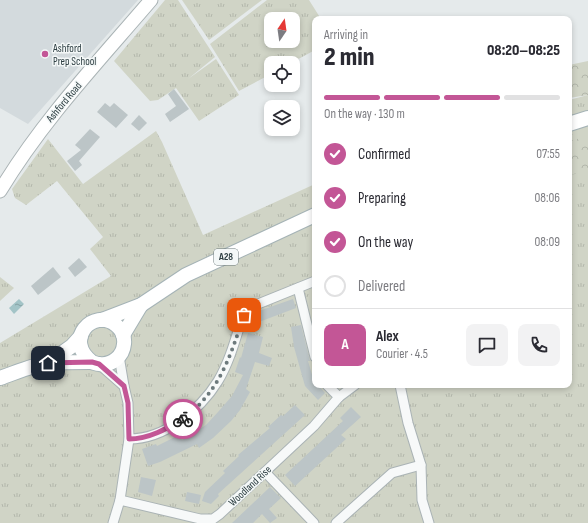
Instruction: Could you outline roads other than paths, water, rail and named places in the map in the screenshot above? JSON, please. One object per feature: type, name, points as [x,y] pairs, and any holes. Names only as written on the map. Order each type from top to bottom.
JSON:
[{"type":"main road","points":[[572,123],[588,118]]},
{"type":"main road","name":"A28","points":[[102,320],[141,305],[186,275],[312,216]]},
{"type":"main road","name":"A28","points":[[123,335],[141,305]]},
{"type":"main road","points":[[0,378],[48,363],[107,364],[114,361],[123,350],[123,335],[115,324],[102,320],[95,321],[88,324],[81,336],[72,346],[48,363]]},
{"type":"main road","points":[[81,336],[80,343],[82,351],[86,357],[95,363]]},
{"type":"street","name":"Ashford Road","points":[[0,191],[16,165],[60,106],[151,0]]},
{"type":"street","points":[[129,439],[145,437],[172,426],[184,418],[205,399],[218,381],[225,367],[248,308],[312,282]]},
{"type":"street","points":[[298,288],[312,344]]},
{"type":"street","points":[[113,523],[120,500],[129,439],[128,403],[119,356]]},
{"type":"street","points":[[95,363],[124,386]]},
{"type":"street","points":[[330,388],[339,398]]},
{"type":"street","name":"Woodland Rise","points":[[120,500],[200,519],[212,520],[314,426],[339,398],[351,388]]},
{"type":"street","points":[[401,388],[408,423],[421,465],[422,500],[429,523]]},
{"type":"street","points":[[336,523],[392,473],[421,465]]},
{"type":"street","points":[[265,472],[314,523]]},
{"type":"water","points":[[19,299],[24,304],[14,314],[9,308]]},
{"type":"place","name":"Ashford Prep School","points":[[45,54]]}]
